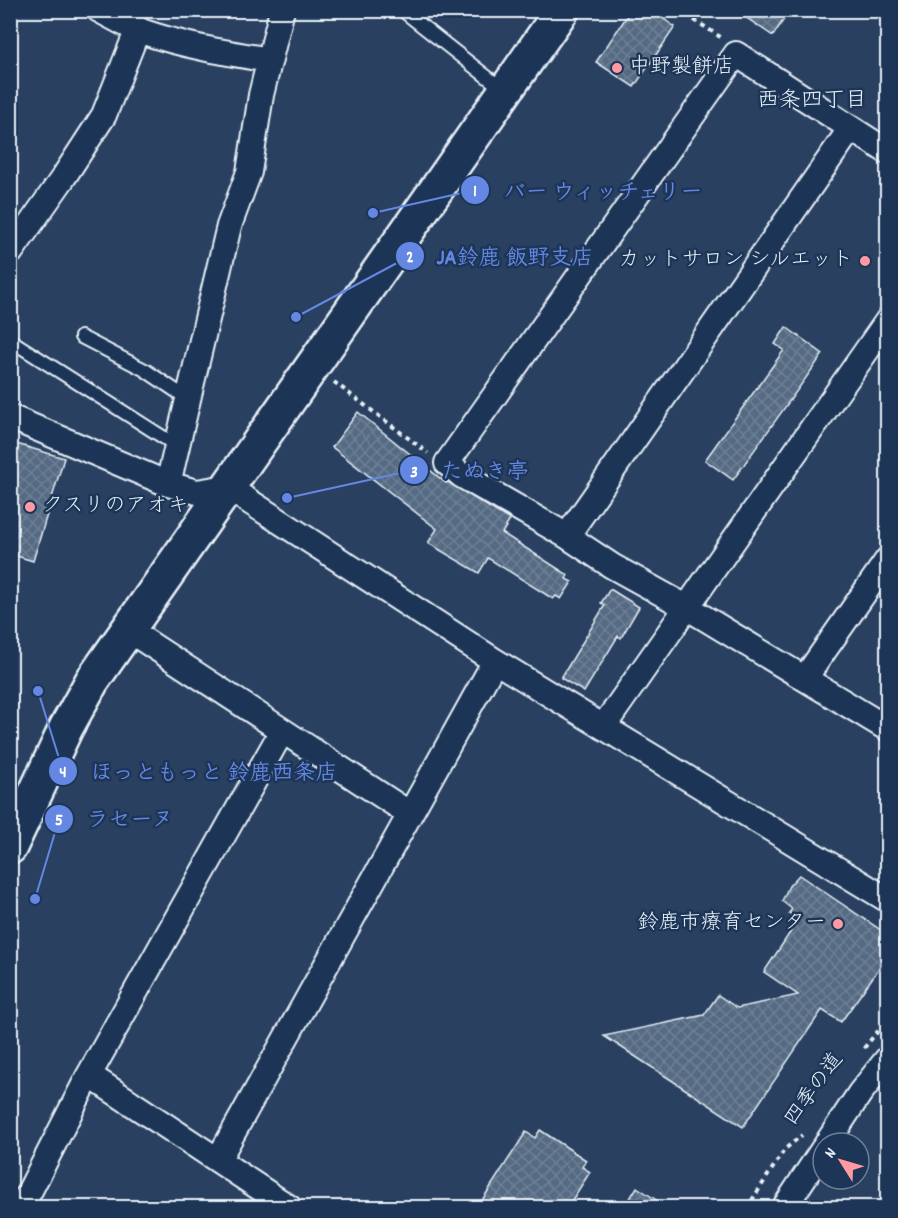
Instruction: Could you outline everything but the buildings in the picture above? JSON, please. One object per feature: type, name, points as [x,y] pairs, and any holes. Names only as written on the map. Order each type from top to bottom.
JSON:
[{"type":"street","points":[[99,10],[138,29],[213,51],[270,60]]},
{"type":"street","points":[[168,484],[229,226],[249,172],[261,95],[282,10]]},
{"type":"street","points":[[10,847],[19,802],[66,728],[92,681],[562,10]]},
{"type":"street","points":[[10,253],[104,115],[138,29]]},
{"type":"street","points":[[888,152],[736,54],[447,463],[461,475],[888,729]]},
{"type":"street","points":[[567,536],[851,128]]},
{"type":"street","points":[[603,727],[888,320]]},
{"type":"street","points":[[10,417],[168,484],[197,492],[227,487],[495,661],[888,900]]},
{"type":"street","points":[[805,678],[888,559]]},
{"type":"street","points":[[127,629],[410,814]]},
{"type":"street","points":[[218,1160],[495,661]]},
{"type":"street","points":[[22,1202],[88,1075],[282,731]]},
{"type":"street","points":[[835,1131],[888,1058]]},
{"type":"street","points":[[88,1075],[290,1208]]},
{"type":"street","points":[[784,1208],[811,1167]]},
{"type":"lane","points":[[402,10],[506,92]]},
{"type":"lane","points":[[81,337],[145,370],[188,399]]},
{"type":"lane","points":[[10,340],[177,446]]},
{"type":"path","points":[[679,10],[730,43],[736,54]]},
{"type":"path","points":[[327,377],[440,462],[447,463]]},
{"type":"path","name":"四季の道","points":[[858,1056],[878,1028],[888,1019]]},
{"type":"path","name":"四季の道","points":[[747,1208],[785,1149],[806,1131]]},
{"type":"place","name":"中野製餅店","points":[[617,68]]},
{"type":"place","name":"バー ウィッチェリー","points":[[373,213]]},
{"type":"place","name":"カットサロン シルエット","points":[[865,261]]},
{"type":"place","name":"JA鈴鹿 飯野支店","points":[[296,317]]},
{"type":"place","name":"たぬき亭","points":[[287,498]]},
{"type":"place","name":"クスリのアオキ","points":[[30,507]]},
{"type":"place","name":"ほっともっと 鈴鹿西条店","points":[[38,691]]},
{"type":"place","name":"ラセーヌ","points":[[35,899]]},
{"type":"place","name":"鈴鹿市療育センター","points":[[838,924]]},
{"type":"district","name":"西条四丁目","points":[[812,101]]}]
